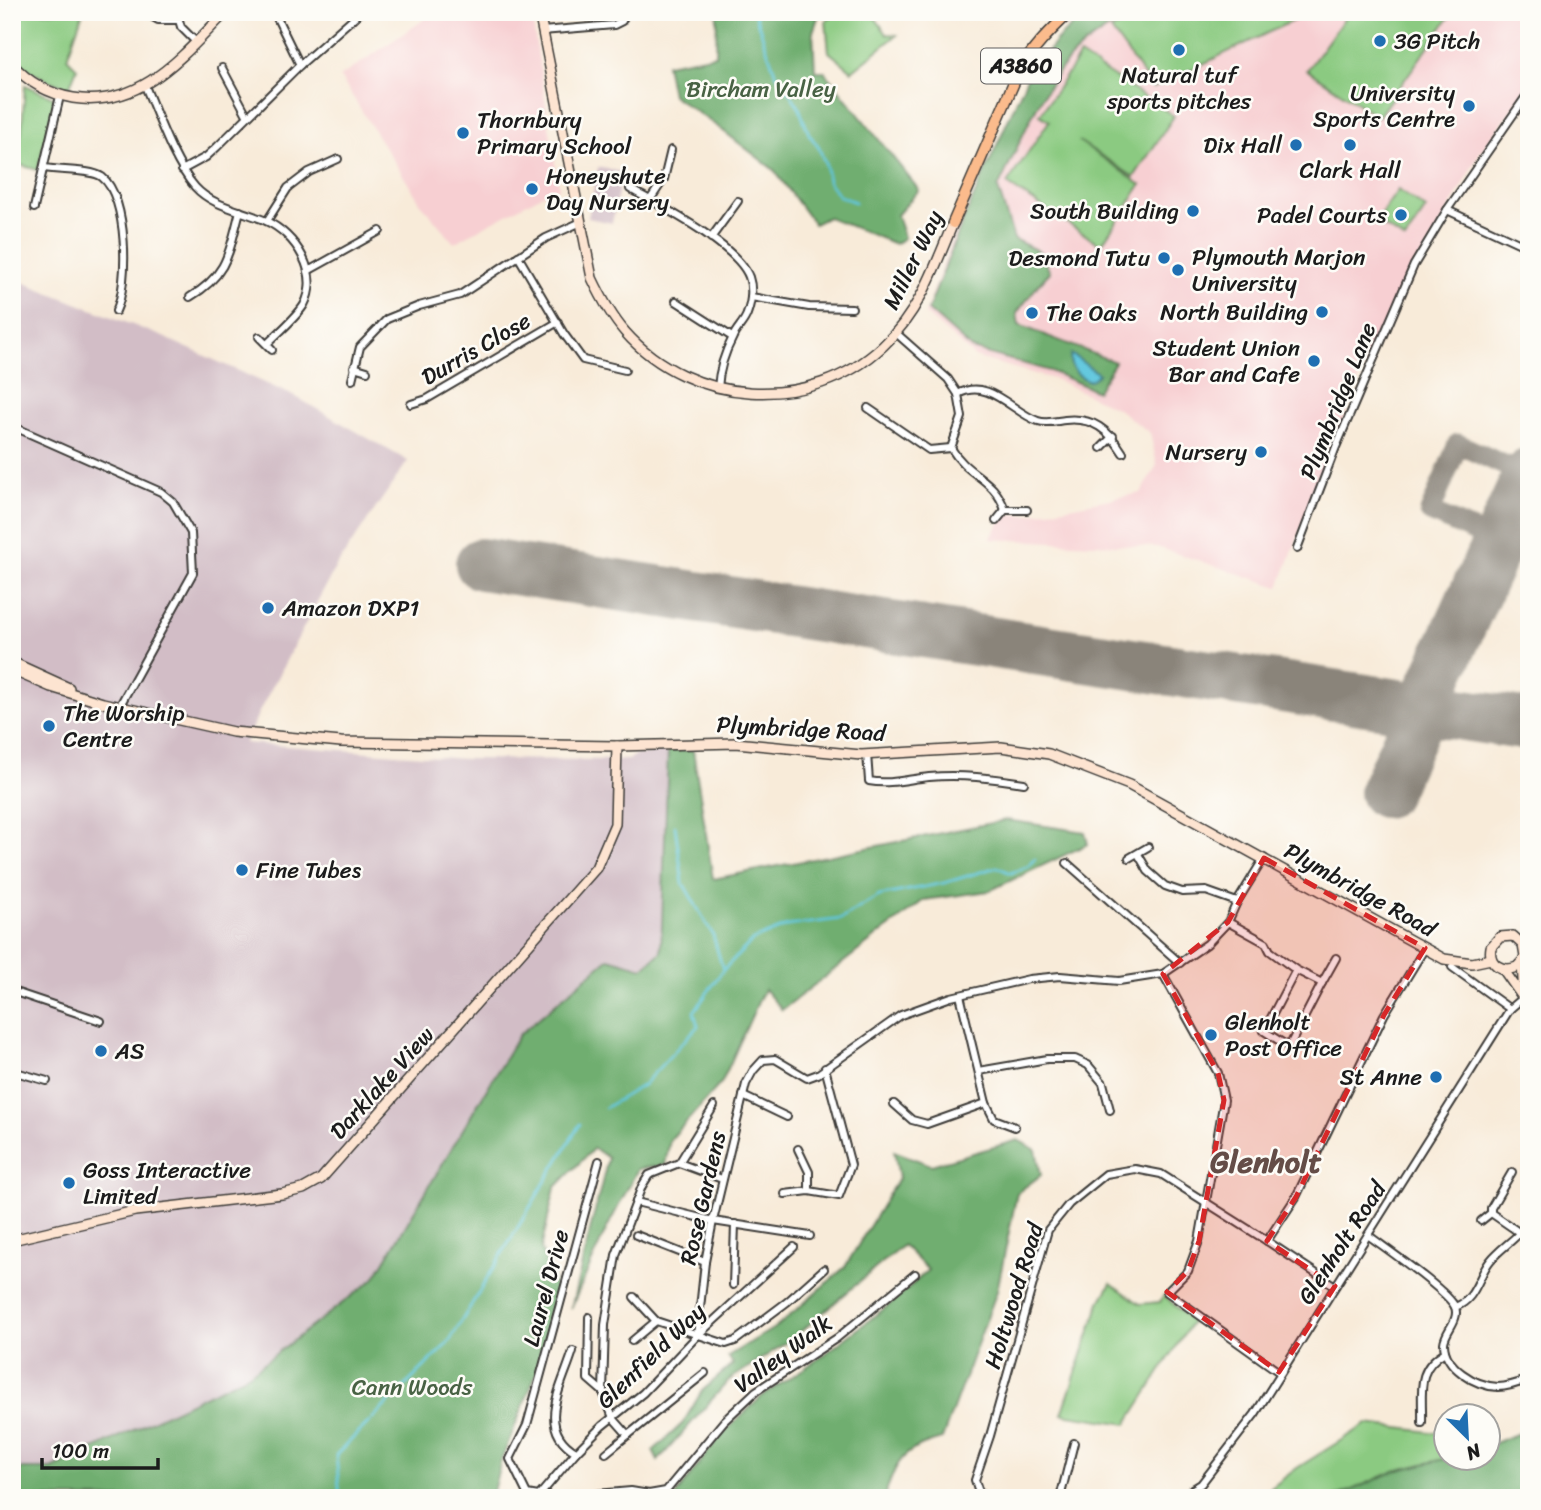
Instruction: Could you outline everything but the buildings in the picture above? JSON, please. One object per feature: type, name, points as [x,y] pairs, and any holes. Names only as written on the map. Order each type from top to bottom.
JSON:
[{"type":"main road","name":"Miller Way","points":[[953,223],[1018,73],[1047,33],[1070,12]]},
{"type":"street","points":[[144,12],[158,20],[178,20]]},
{"type":"street","points":[[178,20],[183,12]]},
{"type":"street","points":[[12,64],[36,84],[60,96],[104,100],[127,94],[163,74],[226,12]]},
{"type":"street","name":"Miller Way","points":[[539,12],[592,278],[612,316],[626,334],[669,368],[703,384],[745,393],[768,393],[810,387],[850,370],[882,348],[896,333],[919,300],[953,223]]},
{"type":"street","points":[[542,31],[614,25],[622,20],[626,12]]},
{"type":"street","points":[[182,170],[206,157],[355,14]]},
{"type":"street","points":[[276,16],[299,65]]},
{"type":"street","points":[[178,20],[181,27],[196,42]]},
{"type":"street","points":[[222,68],[247,116]]},
{"type":"street","points":[[145,86],[182,170],[204,196],[282,229],[304,258],[309,288],[303,306],[267,344]]},
{"type":"street","name":"Plymbridge Lane","points":[[1297,549],[1336,447],[1406,282],[1447,210],[1529,92]]},
{"type":"street","points":[[34,208],[60,96]]},
{"type":"street","points":[[650,200],[664,179],[671,150]]},
{"type":"street","points":[[267,221],[288,188],[309,172],[338,159]]},
{"type":"street","points":[[45,168],[67,172],[88,171],[100,176],[108,185],[121,212],[124,229],[122,300],[117,311]]},
{"type":"street","points":[[630,189],[711,238],[739,260],[749,278],[751,298],[746,317],[732,337],[721,368],[718,388]]},
{"type":"street","points":[[711,238],[738,201]]},
{"type":"street","points":[[1447,210],[1529,248]]},
{"type":"street","points":[[190,298],[215,279],[222,270],[240,211]]},
{"type":"street","points":[[352,380],[360,347],[387,318],[418,306],[460,295],[561,230],[579,223]]},
{"type":"street","points":[[308,271],[380,231]]},
{"type":"street","points":[[519,256],[564,334],[583,360],[625,370]]},
{"type":"street","points":[[751,298],[809,307],[852,308]]},
{"type":"street","points":[[676,301],[732,337]]},
{"type":"street","name":"Durris Close","points":[[416,392],[415,403],[427,399],[558,322]]},
{"type":"street","points":[[896,333],[948,379],[958,394],[962,417],[951,448]]},
{"type":"street","points":[[258,337],[272,350]]},
{"type":"street","points":[[354,367],[367,371]]},
{"type":"street","points":[[958,394],[977,390],[1003,400],[1040,422],[1075,419],[1087,421],[1098,425],[1112,436],[1123,453]]},
{"type":"street","points":[[868,408],[929,450],[951,448]]},
{"type":"street","points":[[881,418],[886,411]]},
{"type":"street","points":[[12,426],[161,492],[173,502],[191,533],[192,573],[119,707]]},
{"type":"street","points":[[1101,448],[1112,436]]},
{"type":"street","points":[[951,448],[964,467],[996,490],[1005,510]]},
{"type":"street","points":[[996,520],[1005,510],[1027,510]]},
{"type":"street","name":"Plymbridge Road","points":[[12,662],[103,703]]},
{"type":"street","name":"Plymbridge Road","points":[[12,670],[51,687],[103,703],[233,732],[341,741],[617,746],[736,743],[867,754],[1000,747],[1049,754],[1129,785],[1444,959],[1472,963],[1491,959]]},
{"type":"street","name":"Darklake View","points":[[12,1240],[135,1211],[282,1194],[303,1189],[321,1179],[596,868],[615,824],[617,746]]},
{"type":"street","points":[[867,754],[869,781],[886,784],[929,777],[983,776],[1024,783]]},
{"type":"street","points":[[1129,858],[1148,847]]},
{"type":"street","points":[[1138,854],[1148,871],[1165,886],[1182,892],[1206,891],[1237,902]]},
{"type":"street","points":[[785,1194],[809,1191],[839,1196],[851,1165],[825,1068],[901,1015],[960,995],[1029,979],[1060,975],[1119,981],[1163,974],[1207,944],[1228,922],[1264,858]]},
{"type":"street","points":[[1068,863],[1180,963]]},
{"type":"street","points":[[1228,922],[1266,943],[1270,951],[1296,970],[1322,984]]},
{"type":"street","points":[[1527,1001],[1503,969],[1491,959],[1491,947],[1500,937],[1506,935],[1518,939],[1529,937]]},
{"type":"street","points":[[1518,939],[1523,945],[1525,958],[1527,1001]]},
{"type":"street","points":[[1268,1241],[1296,1197],[1384,1015],[1425,948]]},
{"type":"street","points":[[1296,970],[1264,1031],[1289,1046],[1336,958]]},
{"type":"street","points":[[1503,969],[1510,970],[1525,958]]},
{"type":"street","points":[[1452,967],[1510,1009]]},
{"type":"street","points":[[1163,974],[1218,1073],[1224,1100],[1199,1241],[1188,1271],[1167,1293],[1279,1372]]},
{"type":"street","points":[[12,991],[101,1021]]},
{"type":"street","points":[[960,995],[986,1103],[994,1119],[1015,1127]]},
{"type":"street","name":"Glenholt Road","points":[[1178,1498],[1202,1484],[1255,1413],[1510,1009],[1527,1001]]},
{"type":"street","name":"Rose Gardens","points":[[697,1336],[705,1262],[713,1220],[743,1096],[753,1071],[763,1060],[775,1059],[807,1078],[825,1068]]},
{"type":"street","points":[[979,1071],[1047,1059],[1075,1059],[1088,1065],[1103,1083],[1110,1110]]},
{"type":"street","points":[[12,1071],[47,1081]]},
{"type":"street","points":[[743,1096],[788,1117]]},
{"type":"street","points":[[894,1104],[912,1119],[927,1124],[986,1103]]},
{"type":"street","points":[[628,1435],[614,1418],[603,1392],[605,1325],[617,1255],[649,1175],[679,1163],[714,1106]]},
{"type":"street","points":[[798,1149],[809,1172],[809,1191]]},
{"type":"street","name":"Laurel Drive","points":[[538,1496],[527,1494],[510,1459],[527,1425],[599,1161]]},
{"type":"street","points":[[679,1163],[722,1179]]},
{"type":"street","name":"Holtwood Road","points":[[981,1498],[975,1480],[1048,1230],[1069,1204],[1106,1174],[1135,1169],[1161,1174],[1207,1201],[1335,1286]]},
{"type":"street","points":[[1481,1221],[1491,1213],[1491,1208],[1512,1172]]},
{"type":"street","points":[[636,1202],[713,1220],[810,1236]]},
{"type":"street","points":[[1491,1213],[1520,1233]]},
{"type":"street","points":[[1455,1307],[1471,1296],[1491,1260],[1529,1221]]},
{"type":"street","points":[[733,1284],[735,1224]]},
{"type":"street","points":[[1368,1234],[1431,1282],[1455,1307],[1455,1315],[1446,1334],[1446,1352],[1452,1365],[1485,1385],[1505,1387],[1529,1379]]},
{"type":"street","points":[[636,1235],[705,1262]]},
{"type":"street","name":"Glenfield Way","points":[[538,1496],[576,1452],[643,1393],[697,1336],[794,1247]]},
{"type":"street","points":[[634,1297],[656,1321],[726,1344],[735,1341],[787,1302],[824,1269]]},
{"type":"street","name":"Valley Walk","points":[[550,1498],[631,1491],[649,1494],[666,1492],[724,1422],[755,1391],[837,1338],[915,1273]]},
{"type":"street","points":[[589,1317],[588,1380],[603,1392]]},
{"type":"street","points":[[632,1341],[656,1321]]},
{"type":"street","points":[[573,1352],[552,1417],[557,1436],[564,1445],[576,1452]]},
{"type":"street","points":[[1422,1423],[1423,1374],[1434,1359],[1446,1352]]},
{"type":"street","points":[[606,1453],[705,1373]]},
{"type":"street","points":[[1060,1498],[1074,1443]]},
{"type":"street","points":[[538,1496],[550,1498]]},
{"type":"highlighted area","points":[[1264,858],[1425,948],[1384,1015],[1296,1197],[1267,1241],[1335,1286],[1279,1372],[1167,1292],[1188,1271],[1199,1241],[1224,1100],[1218,1073],[1163,974],[1228,922]]},
{"type":"shaded area","name":"Thornbury Primary School","points":[[435,12],[531,12],[559,188],[454,243],[422,205],[340,77]]},
{"type":"shaded area","name":"Plymouth Marjon University","points":[[1086,12],[1529,12],[1529,86],[1479,154],[1365,364],[1279,587],[1157,547],[990,539],[1006,514],[1028,515],[1141,493],[1157,465],[1150,433],[1118,409],[1057,380],[975,357],[925,314],[957,227],[1026,80],[1056,41]]},
{"type":"shaded area","points":[[598,167],[622,172],[612,223],[588,218]]},
{"type":"shaded area","points":[[12,278],[161,336],[296,397],[408,461],[335,568],[245,743],[465,759],[629,760],[635,755],[668,751],[661,952],[643,968],[519,1035],[374,1279],[248,1375],[52,1470],[12,1469]]},
{"type":"green space","points":[[12,12],[83,12],[67,58],[77,68],[69,88],[37,75],[16,59],[11,43]]},
{"type":"green space","name":"Bircham Valley","points":[[717,12],[820,12],[813,32],[815,71],[824,71],[919,190],[897,215],[904,238],[895,244],[828,217],[814,224],[774,170],[672,95],[666,64],[716,55]]},
{"type":"green space","points":[[835,12],[871,12],[887,34],[897,35],[852,71],[829,52],[826,21]]},
{"type":"green space","points":[[1086,12],[1135,12],[1089,42],[1072,56],[1054,78],[1036,108],[998,188],[1014,239],[1040,252],[1050,272],[1017,313],[1019,325],[1115,362],[1097,391],[1050,371],[972,349],[928,310],[963,221],[1026,80],[1056,41]]},
{"type":"green space","name":"Natural tuf sports pitches","points":[[1145,12],[1311,12],[1153,88],[1111,30]]},
{"type":"green space","name":"3G Pitch","points":[[1349,12],[1453,12],[1378,117],[1307,70]]},
{"type":"green space","points":[[1080,55],[1174,116],[1134,177],[1079,141],[1141,185],[1101,245],[1007,184],[1049,121],[1040,115]]},
{"type":"green space","points":[[25,85],[53,97],[56,103],[38,170],[16,164]]},
{"type":"green space","name":"Padel Courts","points":[[1398,190],[1426,209],[1405,240],[1376,221]]},
{"type":"green space","name":"Cann Woods","points":[[693,750],[713,879],[1006,820],[1085,832],[1088,844],[989,891],[924,900],[782,1010],[764,989],[722,1082],[670,1140],[665,1165],[638,1169],[606,1230],[571,1308],[608,1158],[594,1148],[555,1188],[541,1249],[556,1288],[538,1369],[501,1461],[493,1491],[497,1498],[12,1498],[12,1469],[52,1469],[248,1375],[374,1279],[519,1035],[609,958],[643,968],[661,952],[668,751]]},
{"type":"green space","points":[[1018,1140],[1036,1150],[1041,1175],[1017,1193],[997,1291],[942,1439],[917,1448],[903,1458],[893,1474],[884,1498],[674,1498],[718,1438],[761,1397],[821,1357],[894,1301],[928,1270],[903,1245],[792,1339],[729,1380],[658,1461],[653,1451],[683,1423],[702,1391],[733,1364],[728,1356],[779,1325],[845,1267],[899,1177],[894,1151],[931,1165]]},
{"type":"green space","points":[[1111,1283],[1140,1304],[1160,1302],[1164,1295],[1192,1322],[1127,1424],[1062,1414],[1100,1302]]},
{"type":"green space","points":[[1367,1424],[1432,1432],[1432,1462],[1395,1471],[1334,1498],[1258,1498],[1297,1468]]},
{"type":"green space","points":[[1529,1429],[1529,1498],[1334,1498],[1395,1471],[1432,1462],[1432,1472],[1502,1472],[1502,1440]]},
{"type":"water","points":[[1071,354],[1099,374],[1089,381],[1081,377],[1072,367]]},
{"type":"waterway","points":[[754,12],[775,72],[798,105],[809,134],[819,148],[828,181],[839,196],[855,202]]},
{"type":"waterway","points":[[675,826],[683,883],[713,935],[723,970]]},
{"type":"waterway","points":[[605,1108],[643,1085],[698,1026],[694,1012],[723,970],[753,940],[787,926],[841,919],[879,896],[944,883],[997,867],[1011,873],[1029,866],[1035,859]]},
{"type":"waterway","points":[[340,1498],[336,1455],[449,1342],[580,1124]]},
{"type":"taxiway","points":[[1498,542],[1430,512],[1458,444],[1528,476]]},
{"type":"runway","points":[[1385,792],[1529,474]]},
{"type":"runway","points":[[481,564],[1529,725]]},
{"type":"place","name":"3G Pitch","points":[[1380,41]]},
{"type":"place","name":"Natural tuf sports pitches","points":[[1179,50]]},
{"type":"place","name":"University Sports Centre","points":[[1469,106]]},
{"type":"place","name":"Thornbury Primary School","points":[[463,133]]},
{"type":"place","name":"Dix Hall","points":[[1296,145]]},
{"type":"place","name":"Clark Hall","points":[[1350,145]]},
{"type":"place","name":"Honeyshute Day Nursery","points":[[532,189]]},
{"type":"place","name":"South Building","points":[[1193,211]]},
{"type":"place","name":"Padel Courts","points":[[1401,215]]},
{"type":"place","name":"Desmond Tutu","points":[[1164,258]]},
{"type":"place","name":"Plymouth Marjon University","points":[[1178,270]]},
{"type":"place","name":"North Building","points":[[1322,312]]},
{"type":"place","name":"The Oaks","points":[[1032,313]]},
{"type":"place","name":"Student Union Bar and Cafe","points":[[1314,361]]},
{"type":"place","name":"Nursery","points":[[1261,452]]},
{"type":"place","name":"Amazon DXP1","points":[[268,608]]},
{"type":"place","name":"The Worship Centre","points":[[49,726]]},
{"type":"place","name":"Fine Tubes","points":[[242,870]]},
{"type":"place","name":"Glenholt Post Office","points":[[1211,1035]]},
{"type":"place","name":"AS","points":[[101,1051]]},
{"type":"place","name":"St Anne","points":[[1436,1077]]},
{"type":"place","name":"Goss Interactive Limited","points":[[69,1183]]},
{"type":"district","name":"Glenholt","points":[[1266,1162]]}]
